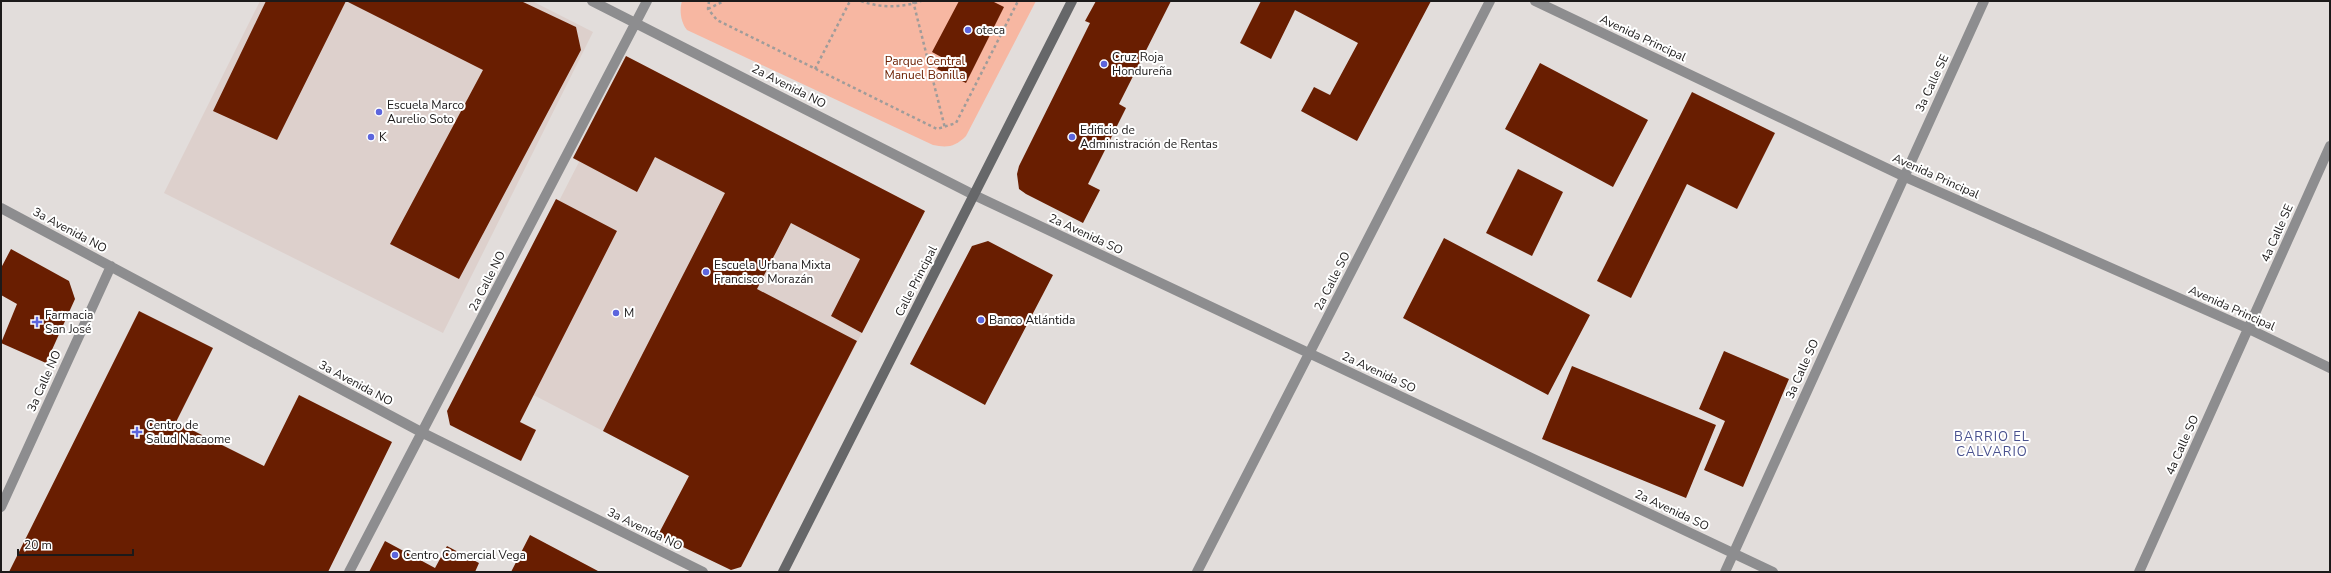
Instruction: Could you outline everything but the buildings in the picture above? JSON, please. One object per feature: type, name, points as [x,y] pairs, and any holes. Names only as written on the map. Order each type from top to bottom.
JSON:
[{"type":"street","name":"2a Avenida NO","points":[[592,1],[974,195]]},
{"type":"street","name":"2a Calle NO","points":[[349,572],[423,433],[647,1]]},
{"type":"street","name":"Calle Principal","points":[[784,572],[1072,1]]},
{"type":"street","name":"2a Calle SO","points":[[1198,572],[1490,1]]},
{"type":"street","name":"Avenida Principal","points":[[1535,1],[1903,176],[2249,329],[2330,368]]},
{"type":"street","name":"3a Calle SE","points":[[1903,176],[1984,1]]},
{"type":"street","name":"4a Calle SE","points":[[2249,329],[2330,146]]},
{"type":"street","name":"3a Calle SO","points":[[1725,572],[1903,176]]},
{"type":"street","name":"2a Avenida SO","points":[[974,195],[1773,572]]},
{"type":"street","name":"3a Avenida NO","points":[[1,208],[423,433],[703,572]]},
{"type":"street","name":"3a Calle NO","points":[[1,507],[111,266]]},
{"type":"street","name":"4a Calle SO","points":[[2139,572],[2249,329]]},
{"type":"path","points":[[709,1],[708,9],[717,20],[937,129],[945,128],[956,123],[1018,1]]},
{"type":"path","points":[[708,9],[724,1]]},
{"type":"path","points":[[815,69],[850,1]]},
{"type":"path","points":[[861,1],[882,6],[899,6],[921,1]]},
{"type":"path","points":[[914,2],[945,128]]},
{"type":"shaded area","name":"Escuela Marco Aurelio Soto","points":[[260,1],[532,1],[593,32],[443,333],[164,193]]},
{"type":"shaded area","name":"Escuela Urbana Mixta Francisco Morazán","points":[[626,56],[925,211],[767,516],[472,363],[556,199],[559,201],[579,162],[573,158]]},
{"type":"green space","name":"Parque Central Manuel Bonilla","points":[[682,1],[1036,1],[966,136],[951,146],[943,146],[933,145],[687,30],[683,24],[681,16]]},
{"type":"place","name":"oteca","points":[[968,30]]},
{"type":"place","name":"Cruz Roja Hondureña","points":[[1104,64]]},
{"type":"place","name":"Escuela Marco Aurelio Soto","points":[[379,112]]},
{"type":"place","name":"K","points":[[371,137]]},
{"type":"place","name":"Edificio de Administración de Rentas","points":[[1072,137]]},
{"type":"place","name":"Escuela Urbana Mixta Francisco Morazán","points":[[706,272]]},
{"type":"place","name":"M","points":[[616,313]]},
{"type":"place","name":"Banco Atlántida","points":[[981,320]]},
{"type":"place","name":"Farmacia San José","points":[[37,322]]},
{"type":"place","name":"Centro de Salud Nacaome","points":[[137,432]]},
{"type":"place","name":"Centro Comercial Vega","points":[[395,555]]},
{"type":"district","name":"BARRIO EL CALVARIO","points":[[1992,444]]}]
